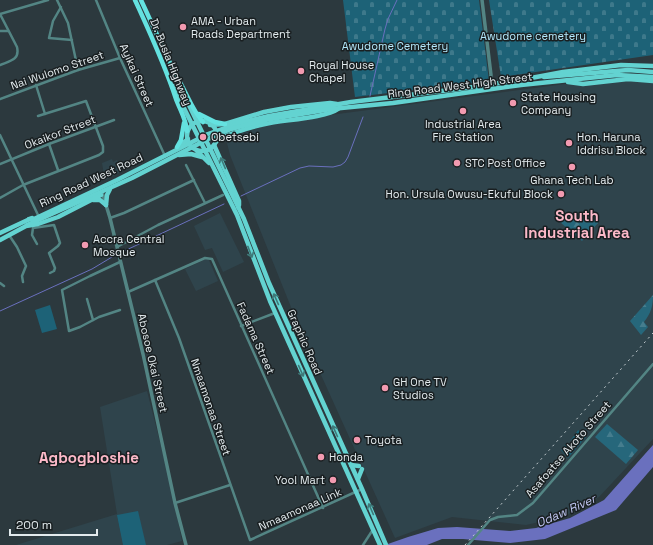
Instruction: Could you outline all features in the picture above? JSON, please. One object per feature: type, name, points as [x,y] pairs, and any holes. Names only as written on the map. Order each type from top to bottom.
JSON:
[{"type":"highway","name":"Dr. Busia Highway","points":[[137,0],[148,15],[176,76],[195,112],[204,122]]},
{"type":"highway","name":"Dr. Busia Highway","points":[[137,0],[170,78],[176,100],[185,120],[187,131]]},
{"type":"highway","points":[[145,0],[148,15]]},
{"type":"highway","points":[[195,112],[206,118],[225,124]]},
{"type":"highway","points":[[177,147],[181,140],[185,120]]},
{"type":"main road","name":"Ring Road West High Street","points":[[538,77],[556,72],[621,65],[653,66]]},
{"type":"main road","name":"Ring Road West High Street","points":[[362,104],[538,77],[628,70],[653,72]]},
{"type":"main road","name":"Ring Road West High Street","points":[[362,104],[617,75],[653,76]]},
{"type":"main road","points":[[176,76],[235,208]]},
{"type":"main road","points":[[170,78],[182,105],[231,198]]},
{"type":"main road","name":"Ring Road West High Street","points":[[561,81],[583,84],[628,79],[653,81]]},
{"type":"main road","points":[[210,125],[225,124],[264,112],[330,102],[339,107]]},
{"type":"main road","points":[[216,143],[216,132],[210,125],[204,122],[193,124],[187,131],[188,139],[195,150],[206,150],[216,143],[226,136],[264,124],[332,113],[339,107],[362,104]]},
{"type":"main road","name":"Ring Road West Road","points":[[0,233],[132,178],[210,136],[239,123],[261,118],[339,107]]},
{"type":"main road","name":"Ring Road West Road","points":[[34,219],[165,156],[188,139]]},
{"type":"main road","name":"Graphic Road","points":[[216,143],[239,205],[235,208]]},
{"type":"main road","name":"Ring Road West Road","points":[[0,240],[26,225],[38,224],[93,200],[127,179],[179,155],[195,150]]},
{"type":"main road","name":"Graphic Road","points":[[195,150],[206,159],[214,172],[228,204],[235,208],[244,219],[268,283],[358,479],[381,542]]},
{"type":"main road","points":[[179,155],[191,154],[206,159]]},
{"type":"main road","points":[[106,205],[107,195],[110,189]]},
{"type":"main road","points":[[93,200],[100,200],[106,205]]},
{"type":"main road","name":"Graphic Road","points":[[235,208],[258,273],[275,312],[373,529],[381,542],[386,545]]},
{"type":"main road","points":[[26,225],[34,219]]},
{"type":"main road","points":[[351,466],[360,467],[358,479]]},
{"type":"street","points":[[0,64],[14,59],[18,55],[17,47],[0,14],[48,0]]},
{"type":"street","points":[[57,0],[67,18],[78,70]]},
{"type":"street","name":"Ayikai Street","points":[[96,0],[120,58],[165,156]]},
{"type":"street","points":[[482,0],[491,75],[489,84]]},
{"type":"street","points":[[61,7],[53,21],[49,38],[72,40]]},
{"type":"street","points":[[0,31],[8,31]]},
{"type":"street","name":"Nai Wulomo Street","points":[[0,99],[78,70],[120,58]]},
{"type":"street","points":[[491,75],[498,83]]},
{"type":"street","points":[[36,85],[45,114]]},
{"type":"street","points":[[0,198],[23,185],[103,152],[103,146],[86,101],[38,116]]},
{"type":"street","name":"Okaikor Street","points":[[0,164],[114,120]]},
{"type":"street","points":[[0,135],[23,185],[34,219]]},
{"type":"street","points":[[49,144],[58,170]]},
{"type":"street","points":[[186,165],[205,203]]},
{"type":"street","points":[[110,218],[124,213],[194,180]]},
{"type":"street","name":"Abosoe Okai Street","points":[[100,186],[110,218],[143,354],[175,503],[186,545]]},
{"type":"street","points":[[117,247],[158,225],[223,195]]},
{"type":"street","points":[[26,225],[32,230],[32,234],[37,244]]},
{"type":"street","points":[[32,230],[37,227],[54,225],[60,243],[49,253],[55,268],[54,271],[50,273]]},
{"type":"street","points":[[9,235],[17,247],[26,266],[22,276],[23,282]]},
{"type":"street","name":"Fadama Street","points":[[128,292],[201,259],[210,258],[213,261],[323,508]]},
{"type":"street","points":[[120,261],[62,290],[70,331],[99,316],[120,310]]},
{"type":"street","name":"Nmaamonaa Street","points":[[155,280],[179,338],[250,540]]},
{"type":"street","points":[[0,283],[4,286]]},
{"type":"street","points":[[87,299],[93,320]]},
{"type":"street","points":[[241,326],[275,312]]},
{"type":"street","name":"Asafoatse Akoto Street","points":[[468,544],[490,520],[498,517],[517,515],[532,502],[653,364]]},
{"type":"street","points":[[175,503],[230,485]]},
{"type":"street","name":"Nmaamonaa Link","points":[[250,540],[362,489]]},
{"type":"street","points":[[363,545],[373,529]]},
{"type":"shaded area","points":[[626,76],[653,78],[653,439],[599,497],[565,516],[526,525],[452,517],[395,538],[297,322],[230,155],[226,139],[264,126],[300,119]]},
{"type":"shaded area","points":[[112,159],[113,162],[117,160],[123,171],[105,180],[102,163]]},
{"type":"shaded area","points":[[220,213],[244,262],[223,272],[212,248],[205,250],[194,226]]},
{"type":"shaded area","points":[[208,258],[218,281],[196,291],[185,269]]},
{"type":"shaded area","points":[[147,391],[171,485],[182,541],[167,545],[16,545],[117,514],[100,407]]},
{"type":"green space","name":"Awudome Cemetery","points":[[343,0],[479,0],[489,81],[355,97]]},
{"type":"green space","name":"Awudome cemetery","points":[[489,0],[653,0],[653,55],[501,77]]},
{"type":"green space","points":[[560,219],[597,220],[598,223],[582,241],[560,222]]},
{"type":"green space","points":[[653,295],[651,309],[644,322],[648,327],[641,335],[630,321]]},
{"type":"green space","points":[[50,305],[57,329],[42,333],[35,310]]},
{"type":"green space","points":[[607,424],[638,450],[626,464],[595,437]]},
{"type":"green space","points":[[578,430],[586,437],[568,458],[561,450],[566,444],[570,448],[574,443],[571,440]]},
{"type":"green space","points":[[138,511],[146,545],[123,545],[117,515]]},
{"type":"water","points":[[653,445],[653,467],[616,510],[545,539],[510,543],[463,539],[442,539],[427,545],[385,545],[438,528],[457,527],[510,531],[536,528],[570,518],[604,500]]},
{"type":"waterway","points":[[370,96],[385,29],[397,0]]},
{"type":"waterway","points":[[241,196],[300,168],[309,166],[333,167],[341,165],[348,157],[363,117]]},
{"type":"waterway","points":[[120,253],[224,204]]},
{"type":"waterway","points":[[0,311],[92,269],[117,254]]},
{"type":"railway","points":[[465,545],[653,333]]},
{"type":"place","name":"AMA - Urban Roads Department","points":[[183,27]]},
{"type":"place","name":"Royal House Chapel","points":[[301,71]]},
{"type":"place","name":"State Housing Company","points":[[513,103]]},
{"type":"place","name":"Industrial Area Fire Station","points":[[463,111]]},
{"type":"place","name":"Obetsebi","points":[[203,137]]},
{"type":"place","name":"Hon. Haruna Iddrisu Block","points":[[569,143]]},
{"type":"place","name":"STC Post Office","points":[[457,163]]},
{"type":"place","name":"Ghana Tech Lab","points":[[572,167]]},
{"type":"place","name":"Hon. Ursula Owusu-Ekuful Block","points":[[561,194]]},
{"type":"place","name":"Accra Central Mosque","points":[[85,245]]},
{"type":"place","name":"GH One TV Studios","points":[[385,388]]},
{"type":"place","name":"Toyota","points":[[357,440]]},
{"type":"place","name":"Honda","points":[[321,457]]},
{"type":"place","name":"Yoo! Mart","points":[[333,480]]},
{"type":"district","name":"South Industrial Area","points":[[577,224]]},
{"type":"district","name":"Agbogbloshie","points":[[89,458]]},
{"type":"water label","name":"Odaw River","points":[[566,511]]}]
